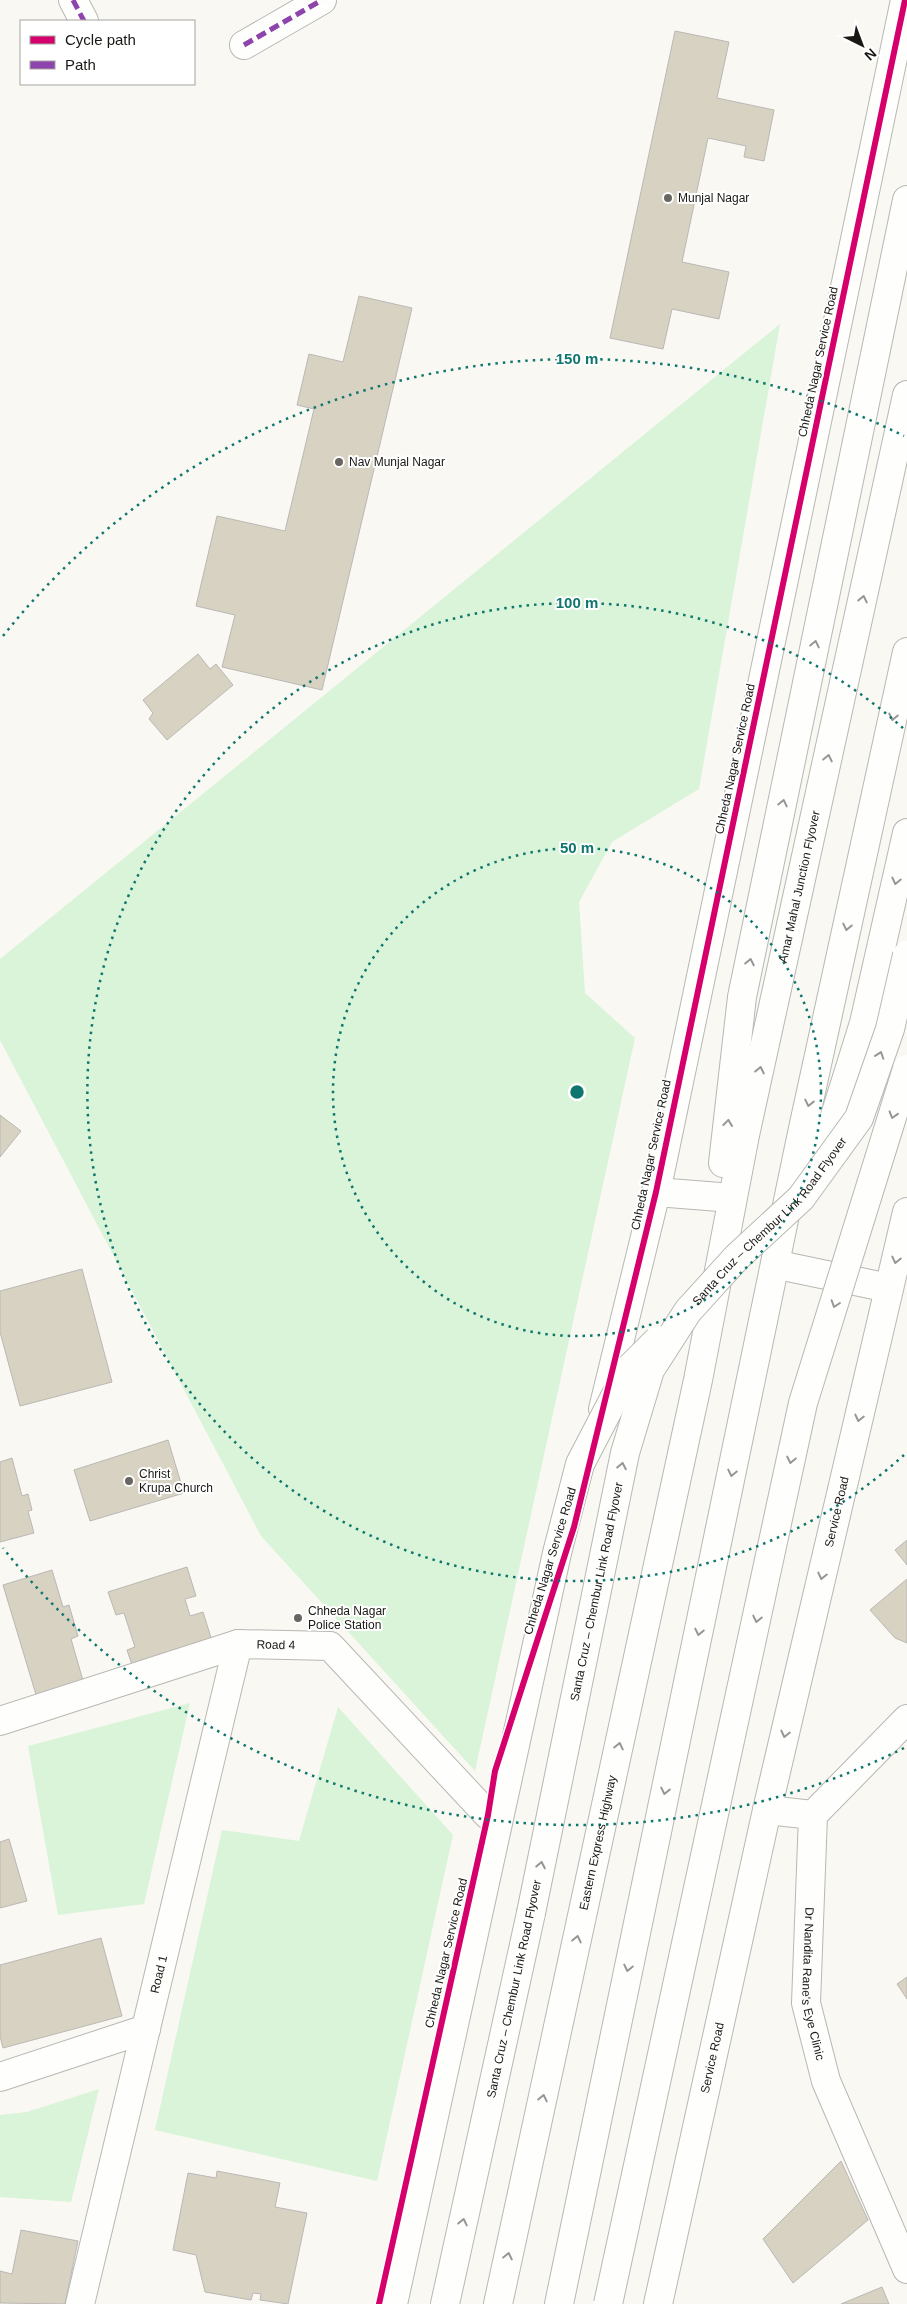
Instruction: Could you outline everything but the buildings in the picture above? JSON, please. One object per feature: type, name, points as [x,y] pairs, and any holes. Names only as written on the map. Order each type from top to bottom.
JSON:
[{"type":"main road","points":[[73,0],[83,20]]},
{"type":"main road","points":[[244,45],[322,0]]},
{"type":"main road","name":"Chheda Nagar Service Road","points":[[379,2304],[488,1815],[496,1771],[574,1527],[656,1192],[905,0]]},
{"type":"main road","points":[[698,1380],[742,997],[907,200]]},
{"type":"main road","name":"Amar Mahal Junction Flyover","points":[[698,1380],[745,1135],[907,395]]},
{"type":"main road","points":[[559,2304],[802,1133],[907,652]]},
{"type":"main road","points":[[749,1391],[864,1023],[907,834]]},
{"type":"main road","name":"Santa Cruz – Chembur Link Road Flyover","points":[[445,2304],[531,1913],[624,1454],[650,1370],[688,1311],[736,1257],[801,1198],[858,1118],[890,1029],[907,955]]},
{"type":"main road","points":[[608,2304],[803,1403],[907,1069]]},
{"type":"main road","points":[[656,1192],[720,1197]]},
{"type":"main road","name":"Service Road","points":[[658,2304],[767,1810],[907,1212]]},
{"type":"main road","points":[[788,1267],[889,1288]]},
{"type":"main road","points":[[393,2304],[553,1573],[580,1464],[630,1368],[688,1311]]},
{"type":"main road","name":"Eastern Express Highway","points":[[498,2304],[698,1380]]},
{"type":"main road","name":"Road 4","points":[[0,1721],[238,1644],[330,1646],[488,1815]]},
{"type":"main road","name":"Road 1","points":[[80,2304],[238,1644]]},
{"type":"main road","points":[[767,1810],[813,1815],[907,1719]]},
{"type":"main road","name":"Dr Nandita Rane's Eye Clinic","points":[[813,1815],[806,2003],[826,2081],[907,2269]]},
{"type":"main road","points":[[0,2077],[146,2029]]},
{"type":"green space","points":[[780,324],[699,789],[612,842],[579,902],[585,993],[635,1038],[475,1771],[261,1536],[0,1040],[0,959]]},
{"type":"green space","points":[[190,1703],[144,1904],[58,1915],[28,1746]]},
{"type":"green space","points":[[338,1707],[453,1835],[377,2181],[155,2130],[222,1830],[299,1841]]},
{"type":"green space","points":[[99,2089],[71,2202],[0,2197],[0,2115],[27,2112]]},
{"type":"marked path","points":[[73,0],[83,20]]},
{"type":"marked path","points":[[244,45],[322,0]]},
{"type":"cycle path","points":[[379,2304],[488,1815],[495,1771],[574,1527],[656,1192],[905,0]]},
{"type":"place","name":"Munjal Nagar","points":[[668,198]]},
{"type":"place","name":"Nav Munjal Nagar","points":[[339,462]]},
{"type":"place","name":"Christ Krupa Church","points":[[129,1481]]},
{"type":"place","name":"Chheda Nagar Police Station","points":[[298,1618]]}]
